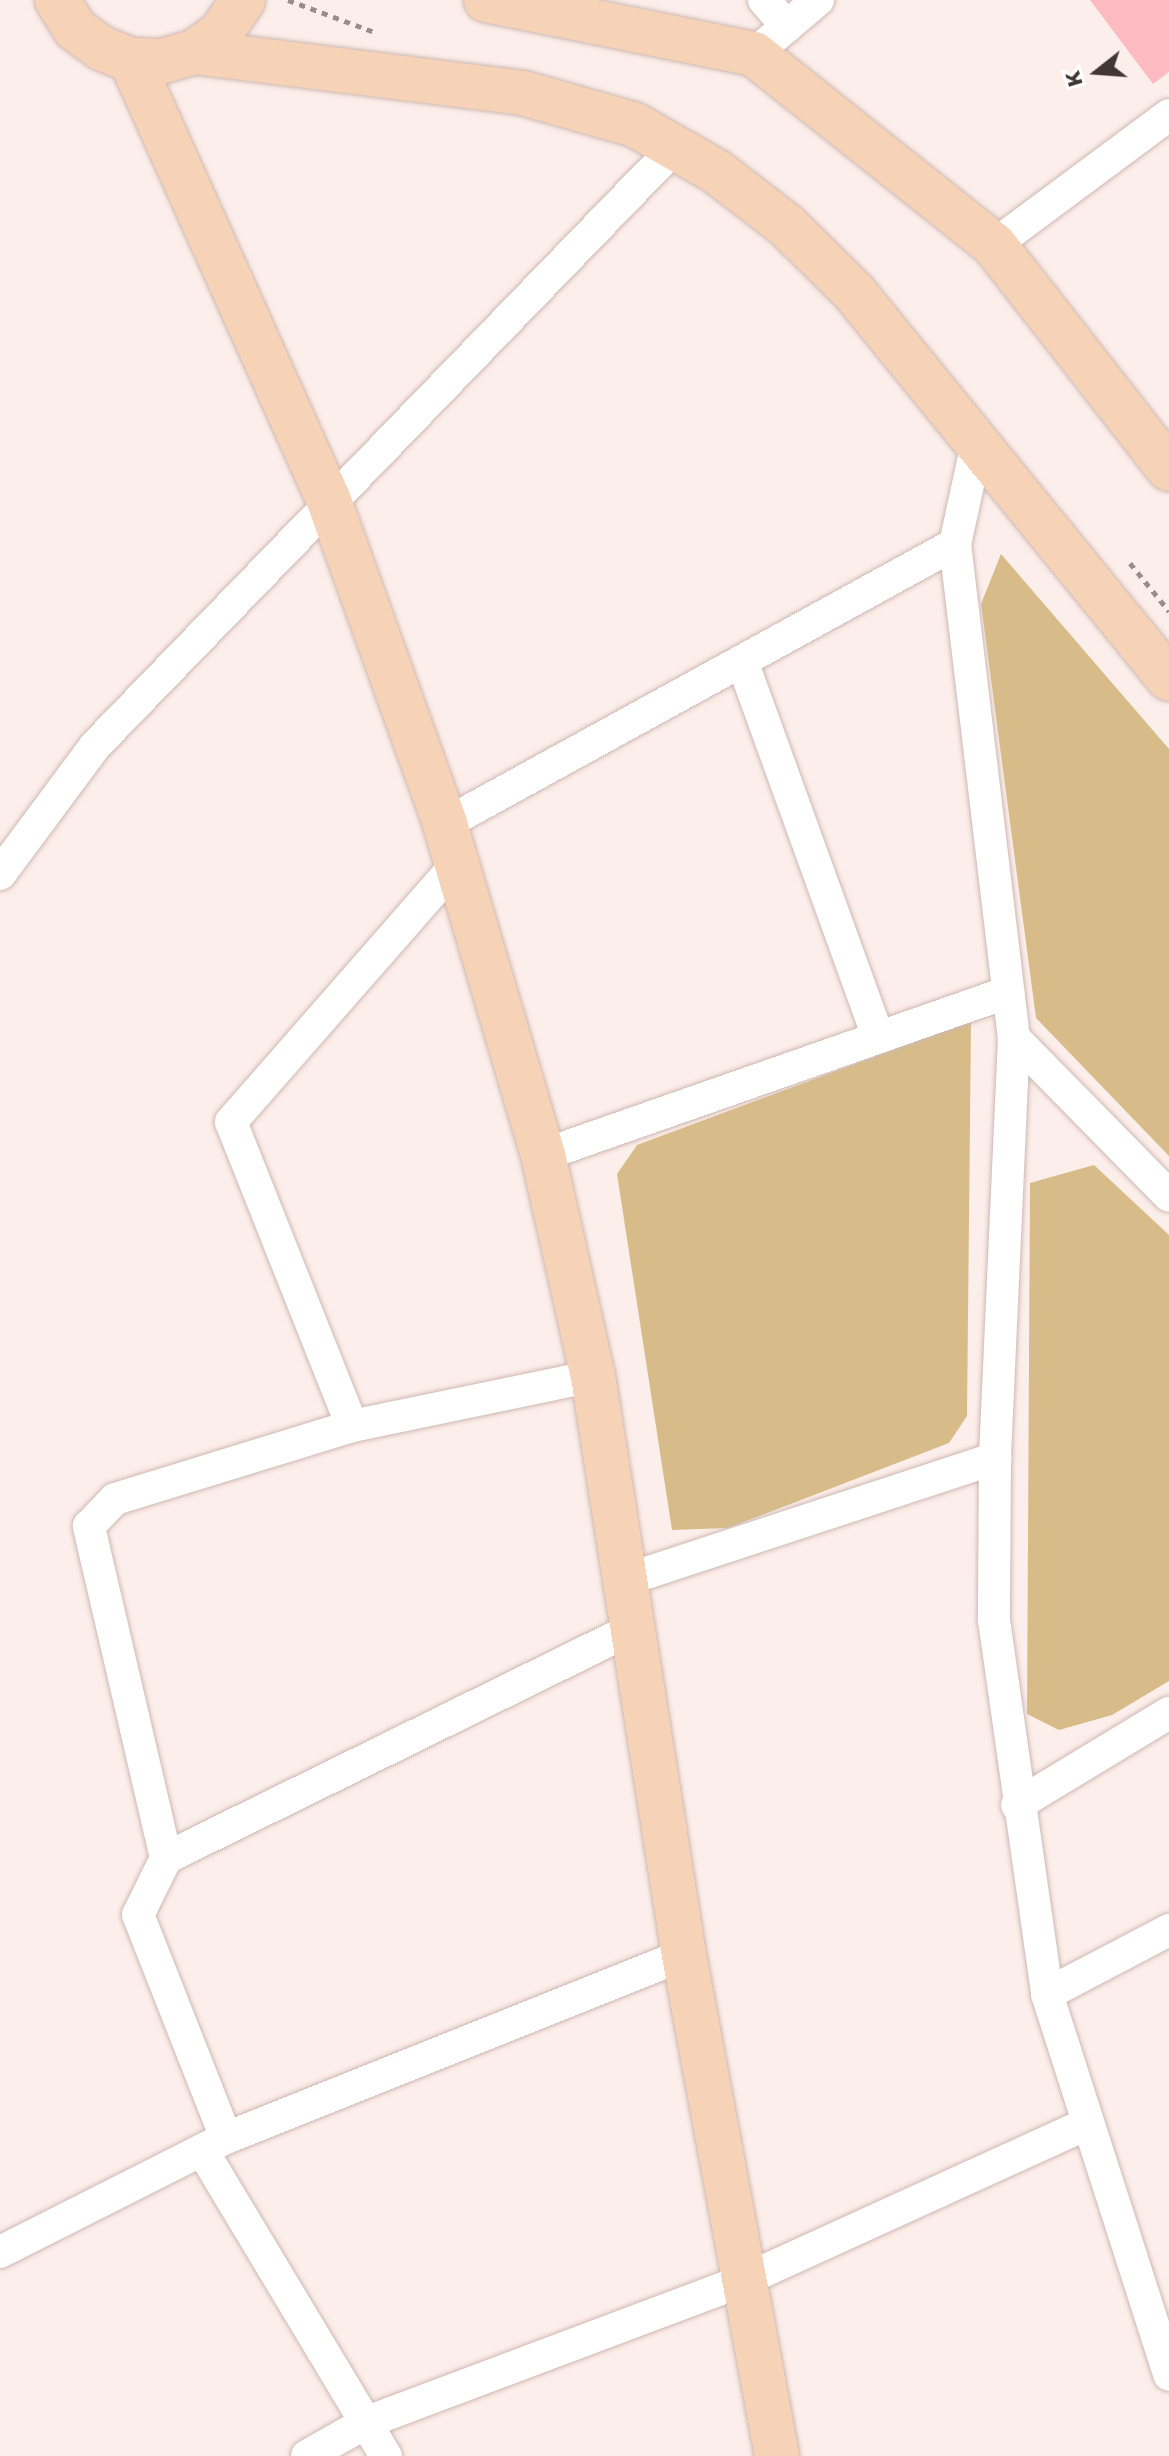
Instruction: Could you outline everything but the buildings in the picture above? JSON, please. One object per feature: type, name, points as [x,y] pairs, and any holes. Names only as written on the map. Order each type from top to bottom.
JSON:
[{"type":"main road","points":[[57,0],[75,29],[101,48],[131,60],[163,61],[194,52],[220,34],[243,0]]},
{"type":"main road","points":[[486,0],[754,54],[994,245],[1169,469]]},
{"type":"main road","points":[[194,52],[523,93],[635,125],[717,172],[787,226],[853,291],[976,448],[1169,679]]},
{"type":"main road","points":[[131,60],[329,501],[451,844],[543,1155],[593,1376],[684,1955],[742,2281],[777,2456]]},
{"type":"street","points":[[764,0],[787,26]]},
{"type":"street","points":[[754,54],[818,0]]},
{"type":"street","points":[[994,245],[1169,115]]},
{"type":"street","points":[[0,874],[95,746],[675,147]]},
{"type":"street","points":[[976,448],[955,544],[1014,1038],[995,1458],[994,1620],[1017,1805],[1047,1994],[1086,2124],[1169,2375]]},
{"type":"street","points":[[352,1426],[231,1122],[451,844],[742,661],[955,544]]},
{"type":"street","points":[[742,661],[878,1037]]},
{"type":"street","points":[[543,1155],[1008,992]]},
{"type":"street","points":[[1014,1038],[1169,1196]]},
{"type":"street","points":[[166,1858],[89,1526],[115,1499],[352,1426],[593,1376]]},
{"type":"street","points":[[625,1580],[995,1458]]},
{"type":"street","points":[[386,2456],[214,2144],[138,1915],[166,1858],[632,1629]]},
{"type":"street","points":[[1017,1805],[1169,1713]]},
{"type":"street","points":[[1047,1994],[1169,1930]]},
{"type":"street","points":[[0,2252],[214,2144],[684,1955]]},
{"type":"street","points":[[307,2456],[367,2422],[742,2281],[1086,2124]]},
{"type":"shaded area","points":[[1001,554],[1169,749],[1169,1156],[1036,1018],[981,604]]},
{"type":"shaded area","points":[[971,1021],[967,1416],[949,1443],[728,1528],[672,1530],[617,1174],[637,1145]]},
{"type":"shaded area","points":[[1094,1165],[1169,1235],[1169,1681],[1112,1715],[1059,1730],[1027,1714],[1030,1183]]}]
